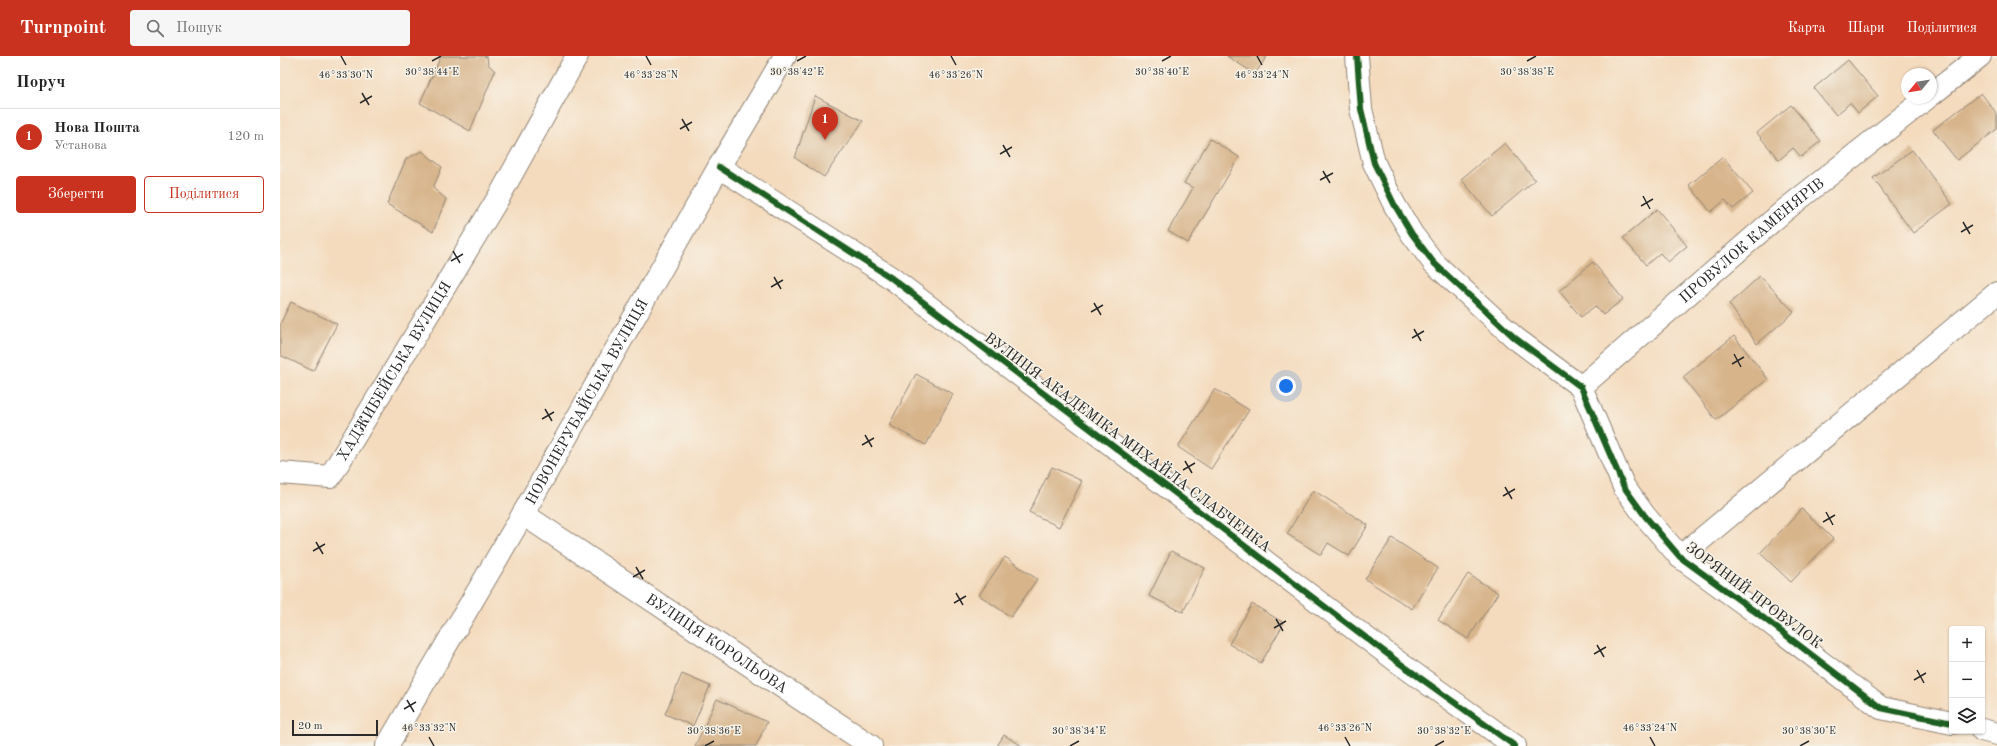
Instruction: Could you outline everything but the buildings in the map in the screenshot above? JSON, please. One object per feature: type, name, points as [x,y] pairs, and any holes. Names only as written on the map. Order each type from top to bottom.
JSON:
[{"type":"street","name":"ХАДЖИБЕЙСЬКА ВУЛИЦЯ","points":[[280,473],[330,477],[500,195],[577,56]]},
{"type":"street","name":"НОВОНЕРУБАЙСЬКА ВУЛИЦЯ","points":[[387,746],[523,514],[719,167],[785,56]]},
{"type":"street","points":[[1357,56],[1361,108],[1374,163],[1394,204],[1412,234],[1434,263],[1515,338],[1582,387]]},
{"type":"street","points":[[1937,90],[1980,56]]},
{"type":"street","name":"ПРОВУЛОК КАМЕНЯРІВ","points":[[1582,387],[1785,210],[1919,104]]},
{"type":"street","name":"ВУЛИЦЯ АКАДЕМІКА МИХАЙЛА СЛАБЧЕНКА","points":[[719,167],[890,277],[1398,662],[1515,746]]},
{"type":"street","points":[[1680,557],[1997,293]]},
{"type":"street","name":"ЗОРЯНИЙ ПРОВУЛОК","points":[[1582,387],[1624,487],[1645,516],[1680,557],[1757,613],[1881,708],[1949,722]]},
{"type":"street","name":"ВУЛИЦЯ КОРОЛЬОВА","points":[[523,514],[871,746]]},
{"type":"street","points":[[1985,731],[1997,734]]},
{"type":"cycle path","points":[[1357,56],[1361,109],[1374,163],[1394,204],[1412,234],[1434,263],[1515,338],[1581,387],[1624,487],[1645,516],[1680,557],[1757,613],[1881,708],[1949,722]]},
{"type":"cycle path","points":[[719,167],[890,277],[1398,662],[1515,746]]},
{"type":"place","name":"Нова Пошта","points":[[825,140]]}]
